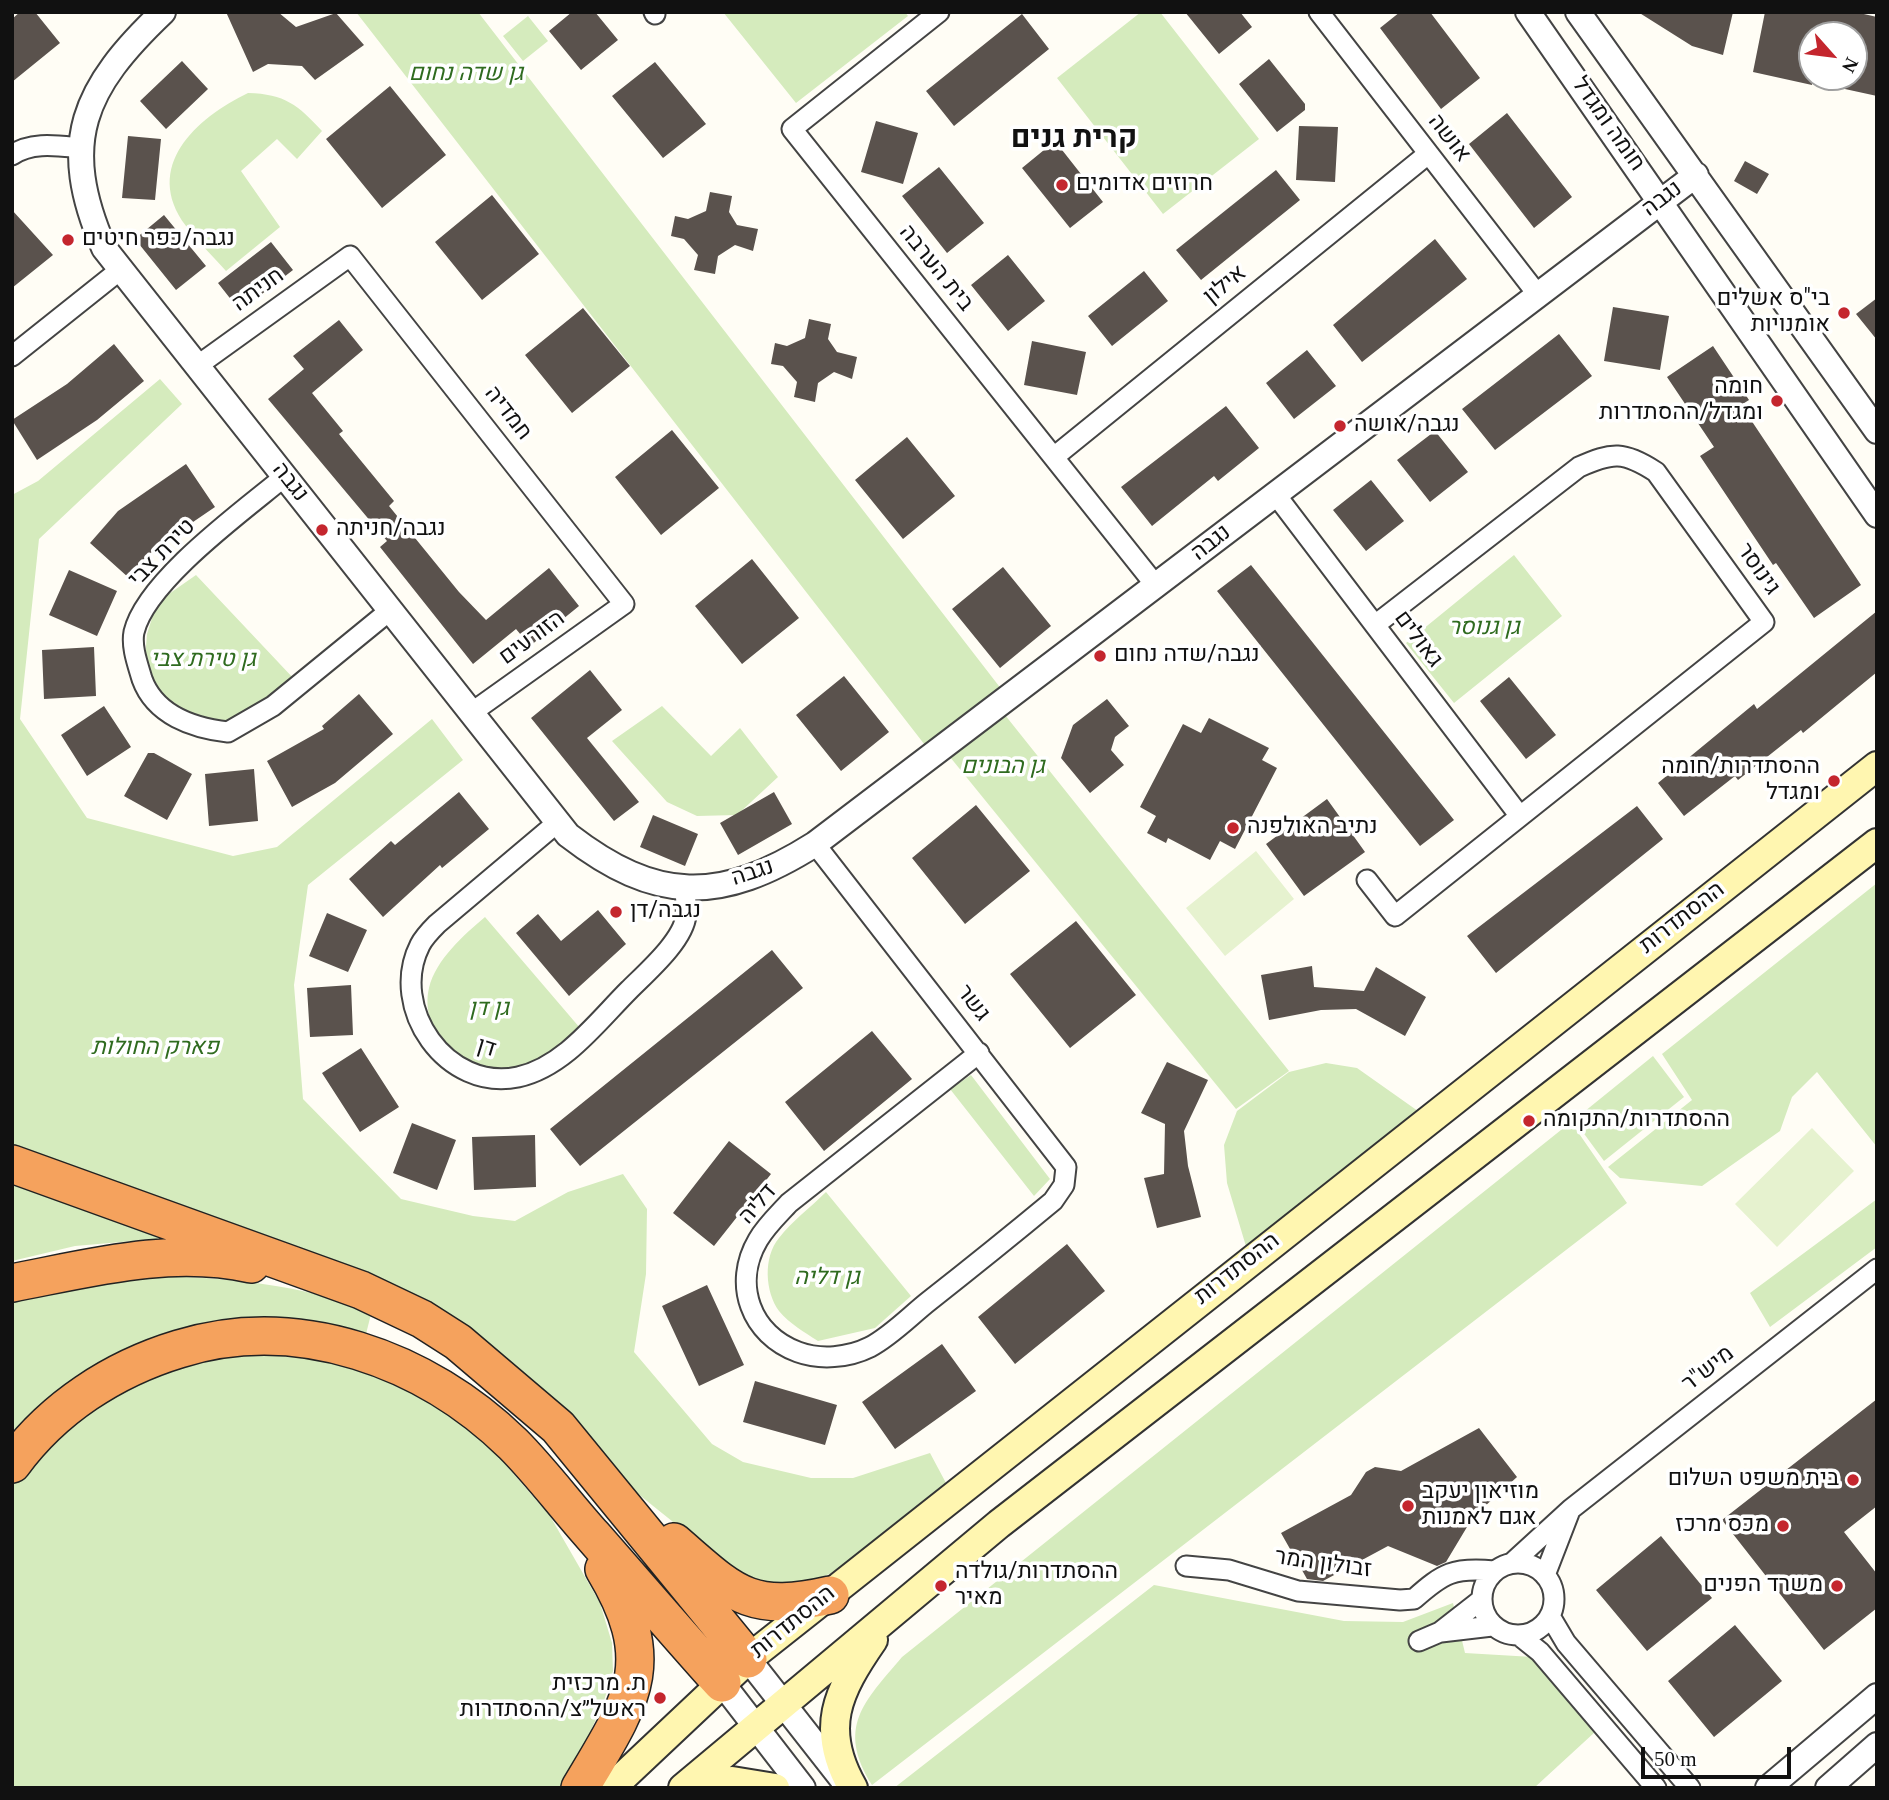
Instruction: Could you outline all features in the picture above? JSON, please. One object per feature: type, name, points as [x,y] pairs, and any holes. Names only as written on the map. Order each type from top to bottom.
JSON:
[{"type":"highway","points":[[12,1164],[341,1283],[393,1303],[422,1319],[478,1357],[558,1427],[748,1659]]},
{"type":"highway","points":[[12,1283],[124,1261],[171,1258],[246,1263],[341,1283]]},
{"type":"highway","points":[[12,1464],[58,1413],[134,1365],[223,1337],[284,1335],[350,1348],[417,1375],[446,1391],[513,1444],[722,1683]]},
{"type":"highway","points":[[604,1482],[724,1585],[753,1600],[789,1601],[830,1595]]},
{"type":"highway","points":[[568,1508],[610,1577],[624,1608],[637,1649],[636,1666],[621,1714],[580,1788]]},
{"type":"main road","name":"ההסתדרות","points":[[611,1788],[748,1659],[1877,766]]},
{"type":"main road","points":[[683,1788],[1032,1498],[1877,843]]},
{"type":"main road","points":[[851,1788],[839,1764],[834,1739],[835,1708],[855,1667],[890,1616]]},
{"type":"main road","points":[[699,1788],[732,1781],[775,1788]]},
{"type":"street","name":"נגבה","points":[[163,12],[129,44],[108,71],[92,101],[82,148],[81,184],[89,214],[104,248],[388,612],[568,835],[600,860],[628,876],[656,885],[685,888],[719,885],[770,869],[815,844],[1157,587],[1696,175]]},
{"type":"street","name":"בית הערבה","points":[[939,12],[792,129],[1157,587]]},
{"type":"street","name":"אושה","points":[[1319,12],[1538,295]]},
{"type":"street","name":"חומה ומגדל","points":[[1528,12],[1877,515]]},
{"type":"street","name":"חומה ומגדל","points":[[1578,12],[1877,431]]},
{"type":"street","points":[[12,155],[21,149],[49,145],[82,148]]},
{"type":"street","name":"אילון","points":[[1054,457],[1428,153]]},
{"type":"street","name":"חניתה","points":[[197,366],[350,256]]},
{"type":"street","name":"חמדיה","points":[[350,256],[624,604]]},
{"type":"street","points":[[12,356],[120,270]]},
{"type":"street","name":"גינוסר","points":[[1367,880],[1395,916],[1763,622],[1656,472],[1636,459],[1606,455],[1578,467],[1375,625]]},
{"type":"street","name":"טירת צבי","points":[[284,477],[203,545],[145,607],[134,634],[136,661],[153,700],[190,725],[228,732],[273,706],[388,612]]},
{"type":"street","name":"גאולים","points":[[1276,495],[1519,815]]},
{"type":"street","name":"הזורעים","points":[[471,713],[624,604]]},
{"type":"street","name":"דן","points":[[558,822],[437,924],[420,943],[411,977],[413,1007],[429,1040],[466,1072],[485,1078],[519,1077],[565,1053],[673,944],[686,917],[685,888]]},
{"type":"street","name":"גשר","points":[[815,844],[1066,1167],[1065,1185],[1053,1201]]},
{"type":"street","name":"דליה","points":[[979,1053],[789,1203],[770,1223],[757,1241],[746,1287],[749,1307],[759,1326],[771,1339],[808,1355],[831,1357],[869,1347],[1053,1201]]},
{"type":"street","name":"מיש\"ר","points":[[1512,1563],[1571,1509],[1877,1269]]},
{"type":"street","points":[[1545,1575],[1571,1509]]},
{"type":"street","points":[[1445,1573],[1471,1569],[1494,1572],[1512,1563],[1524,1563],[1545,1575],[1554,1595],[1550,1616],[1543,1626],[1520,1636]]},
{"type":"street","name":"זבולון המר","points":[[1186,1566],[1228,1570],[1298,1591],[1400,1600],[1414,1599],[1431,1581],[1445,1573]]},
{"type":"street","points":[[1440,1632],[1481,1597],[1494,1572]]},
{"type":"street","points":[[1445,1573],[1471,1584],[1481,1597],[1486,1619],[1492,1626],[1500,1632],[1520,1636],[1540,1652],[1656,1788]]},
{"type":"street","points":[[1550,1616],[1566,1643],[1689,1788]]},
{"type":"street","points":[[1419,1641],[1440,1632],[1492,1626]]},
{"type":"street","points":[[748,1659],[851,1788]]},
{"type":"street","points":[[722,1683],[803,1788]]},
{"type":"street","points":[[1768,1788],[1877,1696]]},
{"type":"street","points":[[1828,1788],[1877,1745]]},
{"type":"green space","name":"גן שדה נחום","points":[[356,12],[478,12],[1002,690],[928,749]]},
{"type":"green space","points":[[723,12],[905,12],[908,16],[796,103]]},
{"type":"green space","points":[[1141,12],[1160,12],[1259,139],[1163,214],[1057,78]]},
{"type":"green space","points":[[528,16],[548,41],[523,61],[503,36]]},
{"type":"green space","points":[[248,93],[272,96],[290,103],[306,114],[322,131],[297,159],[277,139],[241,171],[280,227],[226,271],[186,226],[174,204],[170,184],[173,165],[181,147],[194,131],[210,116]]},
{"type":"green space","name":"פארק החולות","points":[[160,379],[182,404],[39,539],[20,719],[87,818],[233,856],[277,847],[432,719],[463,760],[308,885],[294,985],[303,1099],[401,1199],[473,1216],[515,1221],[568,1192],[623,1174],[647,1209],[646,1274],[634,1352],[712,1444],[743,1462],[811,1478],[853,1478],[930,1453],[946,1483],[888,1539],[849,1567],[796,1586],[763,1584],[733,1570],[612,1473],[508,1361],[12,1153],[12,495],[38,481]]},
{"type":"green space","name":"גן גנוסר","points":[[1514,555],[1562,616],[1454,703],[1406,643]]},
{"type":"green space","name":"גן טירת צבי","points":[[196,575],[295,680],[252,712],[227,723],[182,714],[160,696],[145,660],[147,634],[153,615],[166,596]]},
{"type":"green space","points":[[662,706],[711,756],[740,728],[778,777],[737,815],[697,816],[667,802],[612,741]]},
{"type":"green space","name":"גן הבונים","points":[[1005,715],[1289,1071],[1236,1109],[950,757]]},
{"type":"green space","points":[[1256,851],[1294,899],[1225,956],[1186,908]]},
{"type":"green space","points":[[1877,883],[1877,1147],[1817,1072],[1792,1097],[1780,1131],[1702,1186],[1620,1178],[1608,1167],[1692,1100],[1662,1054]]},
{"type":"green space","name":"גן דן","points":[[485,917],[580,1028],[541,1061],[514,1073],[497,1074],[464,1062],[439,1038],[431,1022],[429,988],[438,967],[452,948]]},
{"type":"green space","points":[[1653,1056],[1684,1097],[1604,1161],[1574,1120]]},
{"type":"green space","points":[[1326,1063],[1357,1068],[1425,1116],[1248,1253],[1227,1183],[1224,1145],[1237,1111],[1289,1072]]},
{"type":"green space","points":[[971,1075],[1050,1179],[1034,1196],[950,1089]]},
{"type":"green space","points":[[1571,1122],[1627,1203],[872,1785],[861,1765],[856,1747],[859,1716],[876,1688],[902,1657]]},
{"type":"green space","points":[[1812,1128],[1854,1171],[1777,1247],[1735,1204]]},
{"type":"green space","points":[[12,1182],[179,1237],[75,1246],[12,1261]]},
{"type":"green space","name":"גן דליה","points":[[826,1192],[911,1296],[875,1328],[818,1341],[792,1324],[779,1311],[771,1294],[768,1264],[779,1238]]},
{"type":"green space","points":[[1877,1199],[1877,1247],[1770,1327],[1750,1293]]},
{"type":"green space","points":[[158,1276],[266,1284],[318,1294],[372,1310],[366,1334],[321,1327],[249,1323],[12,1443],[12,1300]]},
{"type":"green space","points":[[200,1343],[364,1362],[458,1419],[492,1449],[550,1516],[600,1603],[612,1643],[613,1671],[603,1704],[585,1743],[559,1788],[12,1788],[12,1466],[19,1455]]},
{"type":"green space","points":[[1154,1585],[1344,1621],[1403,1622],[1453,1603],[1465,1653],[1533,1657],[1595,1732],[1534,1788],[894,1788]]},
{"type":"building","points":[[20,12],[35,12],[60,43],[12,82],[12,19]]},
{"type":"building","points":[[226,12],[278,12],[296,27],[336,13],[364,45],[315,80],[302,66],[268,64],[253,72]]},
{"type":"building","points":[[572,12],[595,12],[618,40],[581,70],[549,31]]},
{"type":"building","points":[[1185,12],[1240,12],[1252,27],[1219,54]]},
{"type":"building","points":[[1400,12],[1430,12],[1480,78],[1441,109],[1380,28]]},
{"type":"building","points":[[1638,12],[1733,12],[1723,55],[1692,46]]},
{"type":"building","points":[[1765,12],[1855,12],[1877,17],[1877,96],[1854,91],[1868,91],[1868,21],[1798,21],[1798,82],[1753,72]]},
{"type":"building","points":[[1022,14],[1049,49],[954,126],[926,91]]},
{"type":"building","points":[[1269,59],[1305,104],[1305,110],[1277,132],[1239,84]]},
{"type":"building","points":[[182,61],[208,89],[166,129],[140,101]]},
{"type":"building","points":[[655,62],[706,124],[663,158],[612,96]]},
{"type":"building","points":[[390,86],[446,155],[382,208],[326,139]]},
{"type":"building","points":[[1507,113],[1572,197],[1534,228],[1469,144]]},
{"type":"building","points":[[876,121],[918,133],[903,184],[861,172]]},
{"type":"building","points":[[1299,126],[1338,127],[1335,182],[1296,180]]},
{"type":"building","points":[[128,136],[161,139],[155,200],[122,198]]},
{"type":"building","name":"חרוזים אדומים","points":[[1055,141],[1103,202],[1070,228],[1022,168]]},
{"type":"building","points":[[1745,161],[1769,174],[1757,194],[1734,181]]},
{"type":"building","points":[[939,167],[984,223],[947,253],[902,196]]},
{"type":"building","points":[[1276,170],[1300,200],[1201,280],[1176,250]]},
{"type":"building","points":[[710,192],[732,196],[729,212],[737,225],[758,229],[753,251],[735,245],[718,256],[715,274],[694,270],[698,255],[684,239],[671,236],[675,216],[688,219],[706,211]]},
{"type":"building","points":[[492,195],[539,254],[482,300],[435,242]]},
{"type":"building","points":[[12,210],[53,255],[12,288]]},
{"type":"building","points":[[164,215],[206,266],[176,290],[135,239]]},
{"type":"building","points":[[1435,239],[1467,279],[1362,362],[1333,325]]},
{"type":"building","points":[[271,242],[293,270],[240,311],[218,283]]},
{"type":"building","points":[[1008,255],[1045,301],[1008,331],[971,285]]},
{"type":"building","points":[[1144,271],[1168,301],[1112,346],[1088,316]]},
{"type":"building","points":[[1877,298],[1877,340],[1856,314]]},
{"type":"building","points":[[1613,307],[1669,316],[1660,370],[1604,361]]},
{"type":"building","points":[[583,308],[630,366],[572,413],[525,355]]},
{"type":"building","points":[[809,319],[831,324],[828,339],[837,352],[857,357],[852,379],[834,372],[818,383],[815,402],[794,397],[797,382],[783,366],[771,364],[775,343],[787,346],[805,338]]},
{"type":"building","points":[[339,320],[363,350],[312,393],[343,431],[339,434],[394,501],[389,506],[459,592],[486,620],[549,568],[579,606],[530,646],[516,629],[473,664],[380,547],[387,541],[268,399],[304,369],[293,356]]},
{"type":"building","points":[[1559,334],[1592,376],[1495,450],[1462,409]]},
{"type":"building","points":[[1032,341],[1086,352],[1077,395],[1024,385]]},
{"type":"building","points":[[114,344],[144,381],[97,420],[37,460],[12,420],[67,384]]},
{"type":"building","points":[[1713,346],[1749,400],[1741,405],[1861,585],[1814,618],[1776,563],[1773,565],[1700,456],[1714,447],[1667,377]]},
{"type":"building","points":[[1307,350],[1336,386],[1294,419],[1266,383]]},
{"type":"building","points":[[1226,406],[1259,448],[1218,481],[1214,476],[1152,526],[1121,487]]},
{"type":"building","points":[[672,430],[719,488],[661,535],[615,477]]},
{"type":"building","points":[[1435,431],[1468,472],[1430,502],[1397,460]]},
{"type":"building","points":[[907,437],[955,496],[903,539],[855,480]]},
{"type":"building","points":[[186,464],[215,507],[174,535],[171,530],[129,578],[90,543],[118,511]]},
{"type":"building","points":[[1371,480],[1404,521],[1366,551],[1333,510]]},
{"type":"building","points":[[752,559],[799,618],[742,664],[695,606]]},
{"type":"building","points":[[1251,565],[1454,820],[1420,846],[1217,591]]},
{"type":"building","points":[[1003,567],[1051,626],[1000,668],[952,609]]},
{"type":"building","points":[[69,570],[117,591],[97,636],[49,615]]},
{"type":"building","points":[[1877,611],[1877,672],[1803,733],[1801,730],[1738,780],[1735,776],[1684,816],[1658,783],[1754,704],[1757,709]]},
{"type":"building","points":[[94,647],[96,696],[44,699],[42,650]]},
{"type":"building","points":[[590,670],[622,710],[587,738],[639,802],[614,821],[531,718]]},
{"type":"building","points":[[844,676],[889,732],[841,771],[796,715]]},
{"type":"building","points":[[1509,677],[1556,735],[1526,759],[1480,701]]},
{"type":"building","points":[[359,694],[393,734],[335,783],[292,807],[267,761],[324,729],[322,726]]},
{"type":"building","points":[[1107,699],[1129,726],[1115,737],[1111,750],[1124,765],[1090,793],[1061,758],[1073,725]]},
{"type":"building","points":[[104,706],[131,747],[87,776],[61,735]]},
{"type":"building","points":[[1209,718],[1269,748],[1262,760],[1277,768],[1235,849],[1220,841],[1210,860],[1168,838],[1166,843],[1147,833],[1156,816],[1140,807],[1183,724],[1201,733]]},
{"type":"building","points":[[148,753],[154,753],[192,774],[167,820],[124,796]]},
{"type":"building","points":[[254,769],[258,821],[209,826],[205,774]]},
{"type":"building","points":[[459,792],[489,829],[442,868],[440,865],[383,917],[349,879],[391,841],[395,845]]},
{"type":"building","points":[[774,792],[792,824],[738,855],[720,823]]},
{"type":"building","points":[[1327,799],[1365,852],[1304,896],[1266,844]]},
{"type":"building","points":[[976,805],[1030,871],[965,924],[912,858]]},
{"type":"building","points":[[1637,806],[1663,839],[1496,973],[1467,936]]},
{"type":"building","points":[[653,815],[698,834],[685,866],[640,847]]},
{"type":"building","points":[[598,910],[626,944],[569,996],[516,933],[538,914],[561,941]]},
{"type":"building","points":[[327,913],[367,930],[348,972],[309,956]]},
{"type":"building","points":[[1076,921],[1136,995],[1070,1048],[1010,974]]},
{"type":"building","points":[[772,950],[803,988],[580,1166],[550,1129]]},
{"type":"building","points":[[1312,966],[1314,987],[1364,991],[1376,967],[1426,997],[1405,1036],[1356,1009],[1321,1010],[1269,1020],[1261,975]]},
{"type":"building","points":[[351,985],[353,1035],[310,1037],[307,988]]},
{"type":"building","points":[[872,1031],[912,1079],[824,1151],[785,1102]]},
{"type":"building","points":[[361,1048],[399,1107],[360,1132],[322,1073]]},
{"type":"building","points":[[1167,1062],[1208,1080],[1184,1131],[1188,1166],[1201,1217],[1157,1228],[1144,1178],[1164,1174],[1165,1124],[1141,1113]]},
{"type":"building","points":[[412,1123],[456,1140],[437,1190],[393,1173]]},
{"type":"building","points":[[535,1135],[536,1187],[474,1190],[472,1137]]},
{"type":"building","points":[[729,1141],[771,1174],[714,1246],[673,1213]]},
{"type":"building","points":[[1067,1244],[1105,1291],[1015,1364],[978,1317]]},
{"type":"building","points":[[707,1285],[744,1365],[699,1386],[662,1306]]},
{"type":"building","points":[[942,1344],[976,1391],[895,1449],[862,1402]]},
{"type":"building","points":[[755,1381],[837,1405],[825,1445],[743,1422]]},
{"type":"building","points":[[1877,1399],[1877,1506],[1844,1532],[1877,1574],[1877,1608],[1824,1650],[1722,1520]]},
{"type":"building","name":"מוזיאון יעקב אגם לאמנות","points":[[1479,1428],[1517,1477],[1473,1517],[1446,1562],[1437,1566],[1388,1546],[1323,1581],[1307,1579],[1281,1533],[1351,1495],[1366,1472],[1375,1467],[1401,1471]]},
{"type":"building","points":[[1661,1536],[1712,1598],[1647,1651],[1596,1590]]},
{"type":"building","points":[[1735,1625],[1782,1681],[1714,1737],[1668,1681]]},
{"type":"place","name":"חרוזים אדומים","points":[[1062,185]]},
{"type":"place","name":"נגבה/כפר חיטים","points":[[68,240]]},
{"type":"place","name":"בי\"ס אשלים אומנויות","points":[[1844,313]]},
{"type":"place","name":"חומה ומגדל/ההסתדרות","points":[[1777,401]]},
{"type":"place","name":"נגבה/אושה","points":[[1340,426]]},
{"type":"place","name":"נגבה/חניתה","points":[[322,530]]},
{"type":"place","name":"נגבה/שדה נחום","points":[[1100,656]]},
{"type":"place","name":"ההסתדרות/חומה ומגדל","points":[[1834,781]]},
{"type":"place","name":"נתיב האולפנה","points":[[1233,828]]},
{"type":"place","name":"נגבה/דן","points":[[616,912]]},
{"type":"place","name":"ההסתדרות/התקומה","points":[[1529,1121]]},
{"type":"place","name":"בית משפט השלום","points":[[1853,1480]]},
{"type":"place","name":"מוזיאון יעקב אגם לאמנות","points":[[1408,1506]]},
{"type":"place","name":"מכס מרכז","points":[[1783,1526]]},
{"type":"place","name":"ההסתדרות/גולדה מאיר","points":[[941,1586]]},
{"type":"place","name":"משרד הפנים","points":[[1837,1586]]},
{"type":"place","name":"ת. מרכזית ראשל״צ/ההסתדרות","points":[[660,1698]]},
{"type":"district","name":"קרית גנים","points":[[1074,141]]}]
